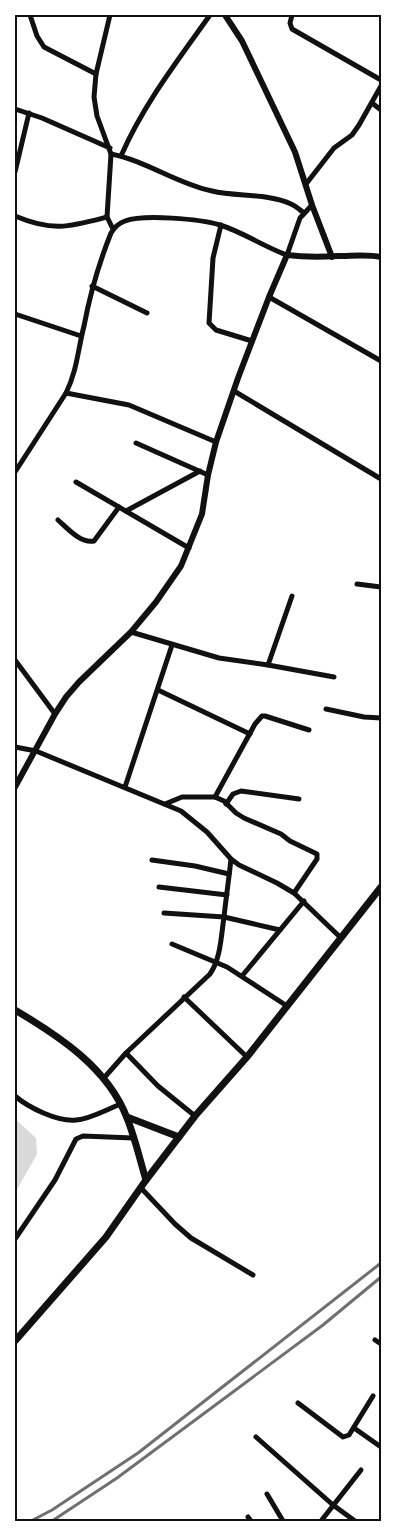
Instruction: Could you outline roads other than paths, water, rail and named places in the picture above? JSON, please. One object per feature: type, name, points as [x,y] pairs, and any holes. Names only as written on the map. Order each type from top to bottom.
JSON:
[{"type":"main road","points":[[15,1341],[106,1237],[146,1180],[195,1116],[247,1057],[381,888]]},
{"type":"main road","points":[[15,1010],[78,1053],[103,1079],[127,1117],[146,1180]]},
{"type":"main road","points":[[127,1117],[179,1137]]},
{"type":"street","points":[[30,15],[37,36],[44,47],[96,74]]},
{"type":"street","points":[[110,15],[96,74],[94,97],[95,108],[111,151],[107,216],[113,229]]},
{"type":"street","points":[[121,156],[136,125],[210,15]]},
{"type":"street","points":[[225,15],[242,41],[295,152],[312,205],[332,257]]},
{"type":"street","points":[[292,15],[290,26],[296,32],[381,80]]},
{"type":"street","points":[[306,184],[334,148],[352,135],[381,86]]},
{"type":"street","points":[[372,102],[381,110]]},
{"type":"street","points":[[15,109],[29,113],[121,156],[200,189],[275,199],[291,204],[304,213]]},
{"type":"street","points":[[15,172],[29,113]]},
{"type":"street","points":[[15,787],[66,696],[131,632],[181,566],[202,514],[208,474],[216,442],[252,341],[287,255],[297,225],[304,213],[312,205]]},
{"type":"street","points":[[15,216],[48,226],[72,226],[107,216]]},
{"type":"street","points":[[15,472],[72,382],[92,286],[107,241],[113,229],[124,221],[137,218],[182,219],[221,225],[275,251],[297,257],[380,255]]},
{"type":"street","points":[[221,225],[213,258],[209,322],[216,330],[252,341]]},
{"type":"street","points":[[92,286],[147,313]]},
{"type":"street","points":[[269,297],[381,361]]},
{"type":"street","points":[[15,314],[81,336]]},
{"type":"street","points":[[234,391],[381,479]]},
{"type":"street","points":[[66,393],[129,405],[216,442]]},
{"type":"street","points":[[136,443],[208,474]]},
{"type":"street","points":[[126,511],[200,471]]},
{"type":"street","points":[[76,482],[189,548]]},
{"type":"street","points":[[58,520],[85,541],[91,542],[94,541],[119,507]]},
{"type":"street","points":[[357,584],[381,587]]},
{"type":"street","points":[[268,665],[292,596]]},
{"type":"street","points":[[131,632],[219,658],[334,677]]},
{"type":"street","points":[[125,787],[172,645]]},
{"type":"street","points":[[15,660],[55,714]]},
{"type":"street","points":[[158,690],[250,734]]},
{"type":"street","points":[[326,709],[364,717],[381,718]]},
{"type":"street","points":[[215,797],[258,718],[265,716],[308,730]]},
{"type":"street","points":[[15,746],[36,751],[181,811],[207,832],[231,859],[294,893],[341,938]]},
{"type":"street","points":[[226,804],[233,794],[241,791],[299,799]]},
{"type":"street","points":[[165,804],[182,797],[215,797],[244,818],[281,834],[290,841],[317,854],[317,859],[294,893]]},
{"type":"street","points":[[103,1079],[126,1053],[210,974],[216,961],[224,917],[231,859]]},
{"type":"street","points":[[152,860],[195,866],[229,874]]},
{"type":"street","points":[[160,887],[226,895]]},
{"type":"street","points":[[242,976],[304,901]]},
{"type":"street","points":[[164,913],[224,917],[280,930]]},
{"type":"street","points":[[172,944],[216,961],[287,1006]]},
{"type":"street","points":[[184,998],[247,1057]]},
{"type":"street","points":[[126,1053],[158,1086],[195,1116]]},
{"type":"street","points":[[15,1096],[32,1108],[67,1120],[82,1119],[120,1104]]},
{"type":"street","points":[[15,1239],[55,1180],[76,1139],[83,1136],[133,1138]]},
{"type":"street","points":[[141,1188],[191,1238],[253,1275]]},
{"type":"street","points":[[375,1340],[381,1344]]},
{"type":"street","points":[[298,1403],[343,1436],[350,1435],[373,1396]]},
{"type":"street","points":[[354,1428],[381,1448]]},
{"type":"street","points":[[256,1437],[333,1505],[355,1521]]},
{"type":"street","points":[[321,1521],[361,1470]]},
{"type":"street","points":[[266,1494],[283,1521]]},
{"type":"railway","points":[[31,1521],[52,1510],[138,1453],[381,1263]]},
{"type":"railway","points":[[52,1521],[117,1478],[323,1325],[381,1277]]}]
